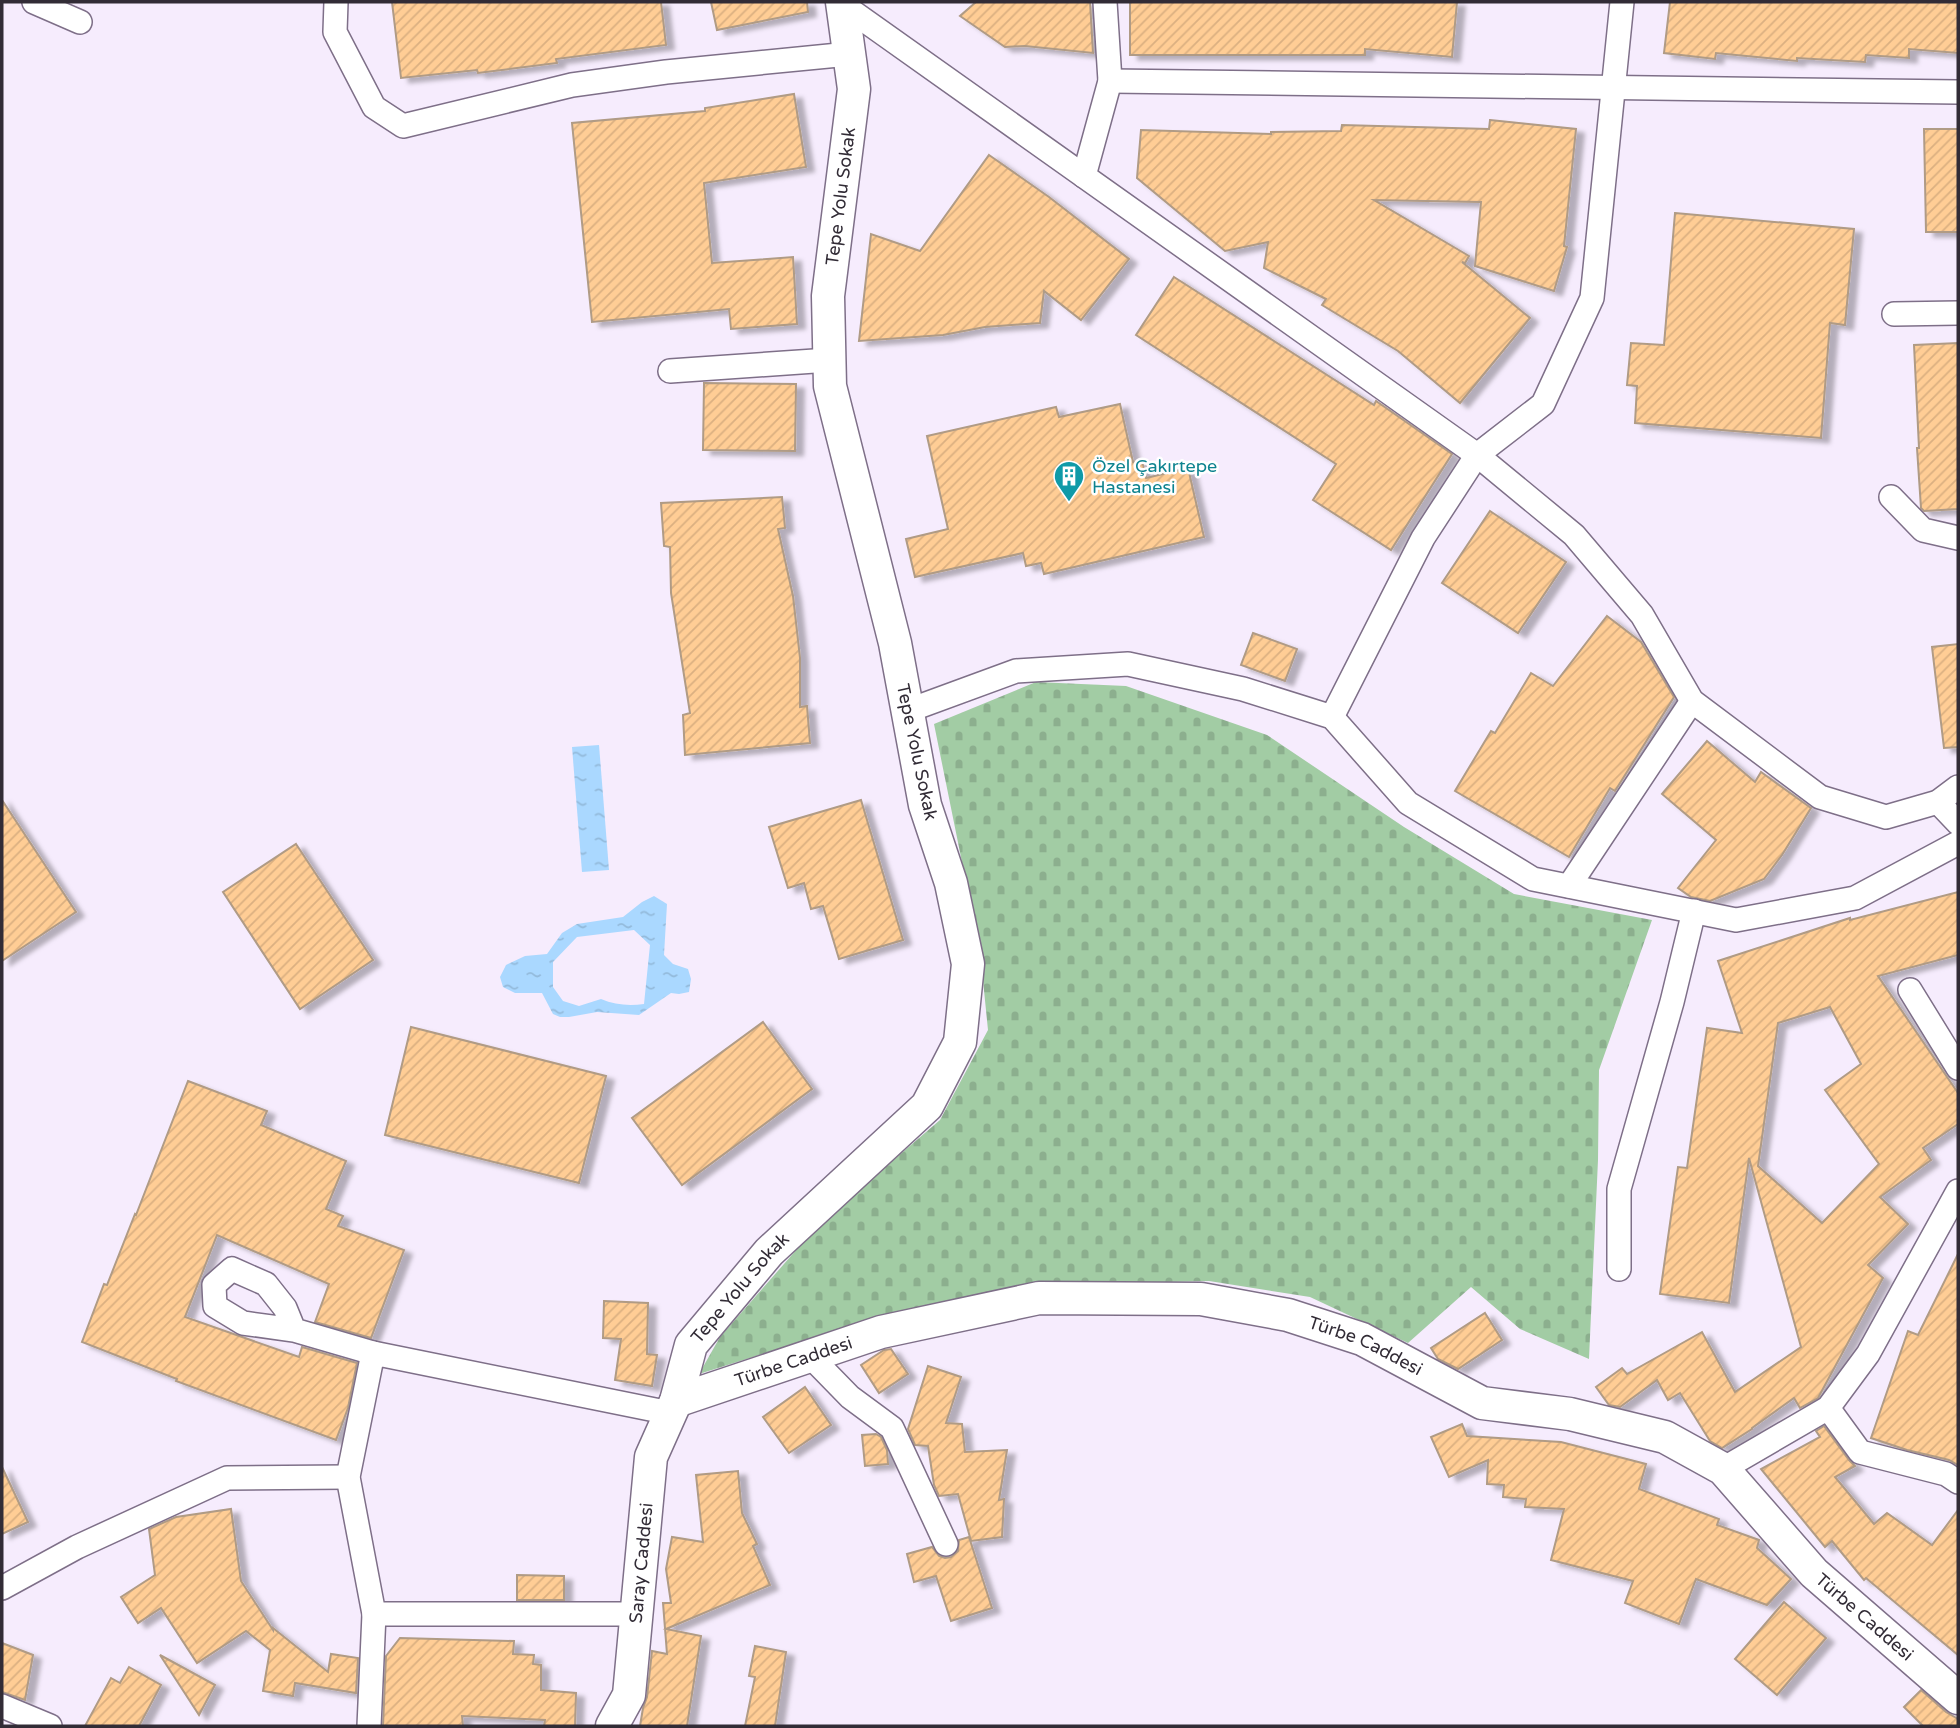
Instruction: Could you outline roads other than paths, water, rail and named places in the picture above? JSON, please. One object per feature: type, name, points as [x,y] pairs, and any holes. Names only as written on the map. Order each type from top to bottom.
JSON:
[{"type":"street","points":[[34,2],[80,22]]},
{"type":"street","points":[[337,2],[335,32],[374,107],[403,125],[572,85],[666,72],[849,54]]},
{"type":"street","points":[[1084,176],[1110,80],[1105,2]]},
{"type":"street","points":[[1332,717],[1423,538],[1477,455],[1543,404],[1592,298],[1622,2]]},
{"type":"street","points":[[843,3],[1477,455],[1574,535],[1642,615],[1692,701],[1820,797],[1886,817],[1938,802],[1958,787]]},
{"type":"street","name":"Tepe Yolu Sokak","points":[[673,1407],[691,1345],[769,1252],[927,1106],[960,1042],[968,964],[951,883],[925,805],[895,643],[830,386],[828,296],[854,89],[843,3]]},
{"type":"street","points":[[1110,80],[1958,92]]},
{"type":"street","points":[[1894,314],[1958,313]]},
{"type":"street","points":[[670,371],[829,360]]},
{"type":"street","points":[[1891,497],[1923,530],[1958,538]]},
{"type":"street","points":[[907,711],[1016,671],[1128,664],[1243,689],[1332,717],[1408,803],[1533,879],[1736,920],[1855,898],[1958,843]]},
{"type":"street","points":[[1569,886],[1692,701]]},
{"type":"street","points":[[1938,802],[1958,823]]},
{"type":"street","points":[[1619,1269],[1619,1189],[1672,1002],[1694,911]]},
{"type":"street","points":[[1910,990],[1958,1068]]},
{"type":"street","points":[[1723,1469],[1828,1408],[1868,1354],[1958,1191]]},
{"type":"street","name":"Türbe Caddesi","points":[[673,1407],[881,1332],[1039,1298],[1200,1299],[1288,1315],[1362,1339],[1482,1403],[1570,1414],[1665,1437],[1723,1469],[1814,1573],[1958,1698]]},
{"type":"street","points":[[294,1330],[373,1353],[673,1407]]},
{"type":"street","points":[[369,1726],[374,1614],[348,1476],[373,1353]]},
{"type":"street","points":[[810,1356],[850,1397],[892,1428],[946,1544]]},
{"type":"street","name":"Saray Caddesi","points":[[612,1726],[629,1696],[651,1457],[673,1407]]},
{"type":"street","points":[[1828,1408],[1860,1452],[1947,1474],[1958,1482]]},
{"type":"street","points":[[2,1588],[76,1547],[227,1478],[348,1476]]},
{"type":"street","points":[[374,1614],[636,1614]]},
{"type":"street","points":[[2,1706],[50,1726]]},
{"type":"water","points":[[599,745],[609,870],[582,872],[572,747]]},
{"type":"water","points":[[654,896],[667,904],[664,955],[673,964],[688,969],[691,979],[689,992],[671,993],[639,1015],[597,1012],[560,1017],[553,1014],[542,993],[515,993],[503,987],[500,977],[506,965],[525,956],[547,954],[562,933],[577,924],[623,917]],"holes":[[[634,930],[650,945],[644,1004],[612,1003],[601,999],[579,1006],[563,1001],[553,987],[553,962],[577,937]]]},
{"type":"place","name":"Özel Çakırtepe Hastanesi","points":[[1069,503]]}]
